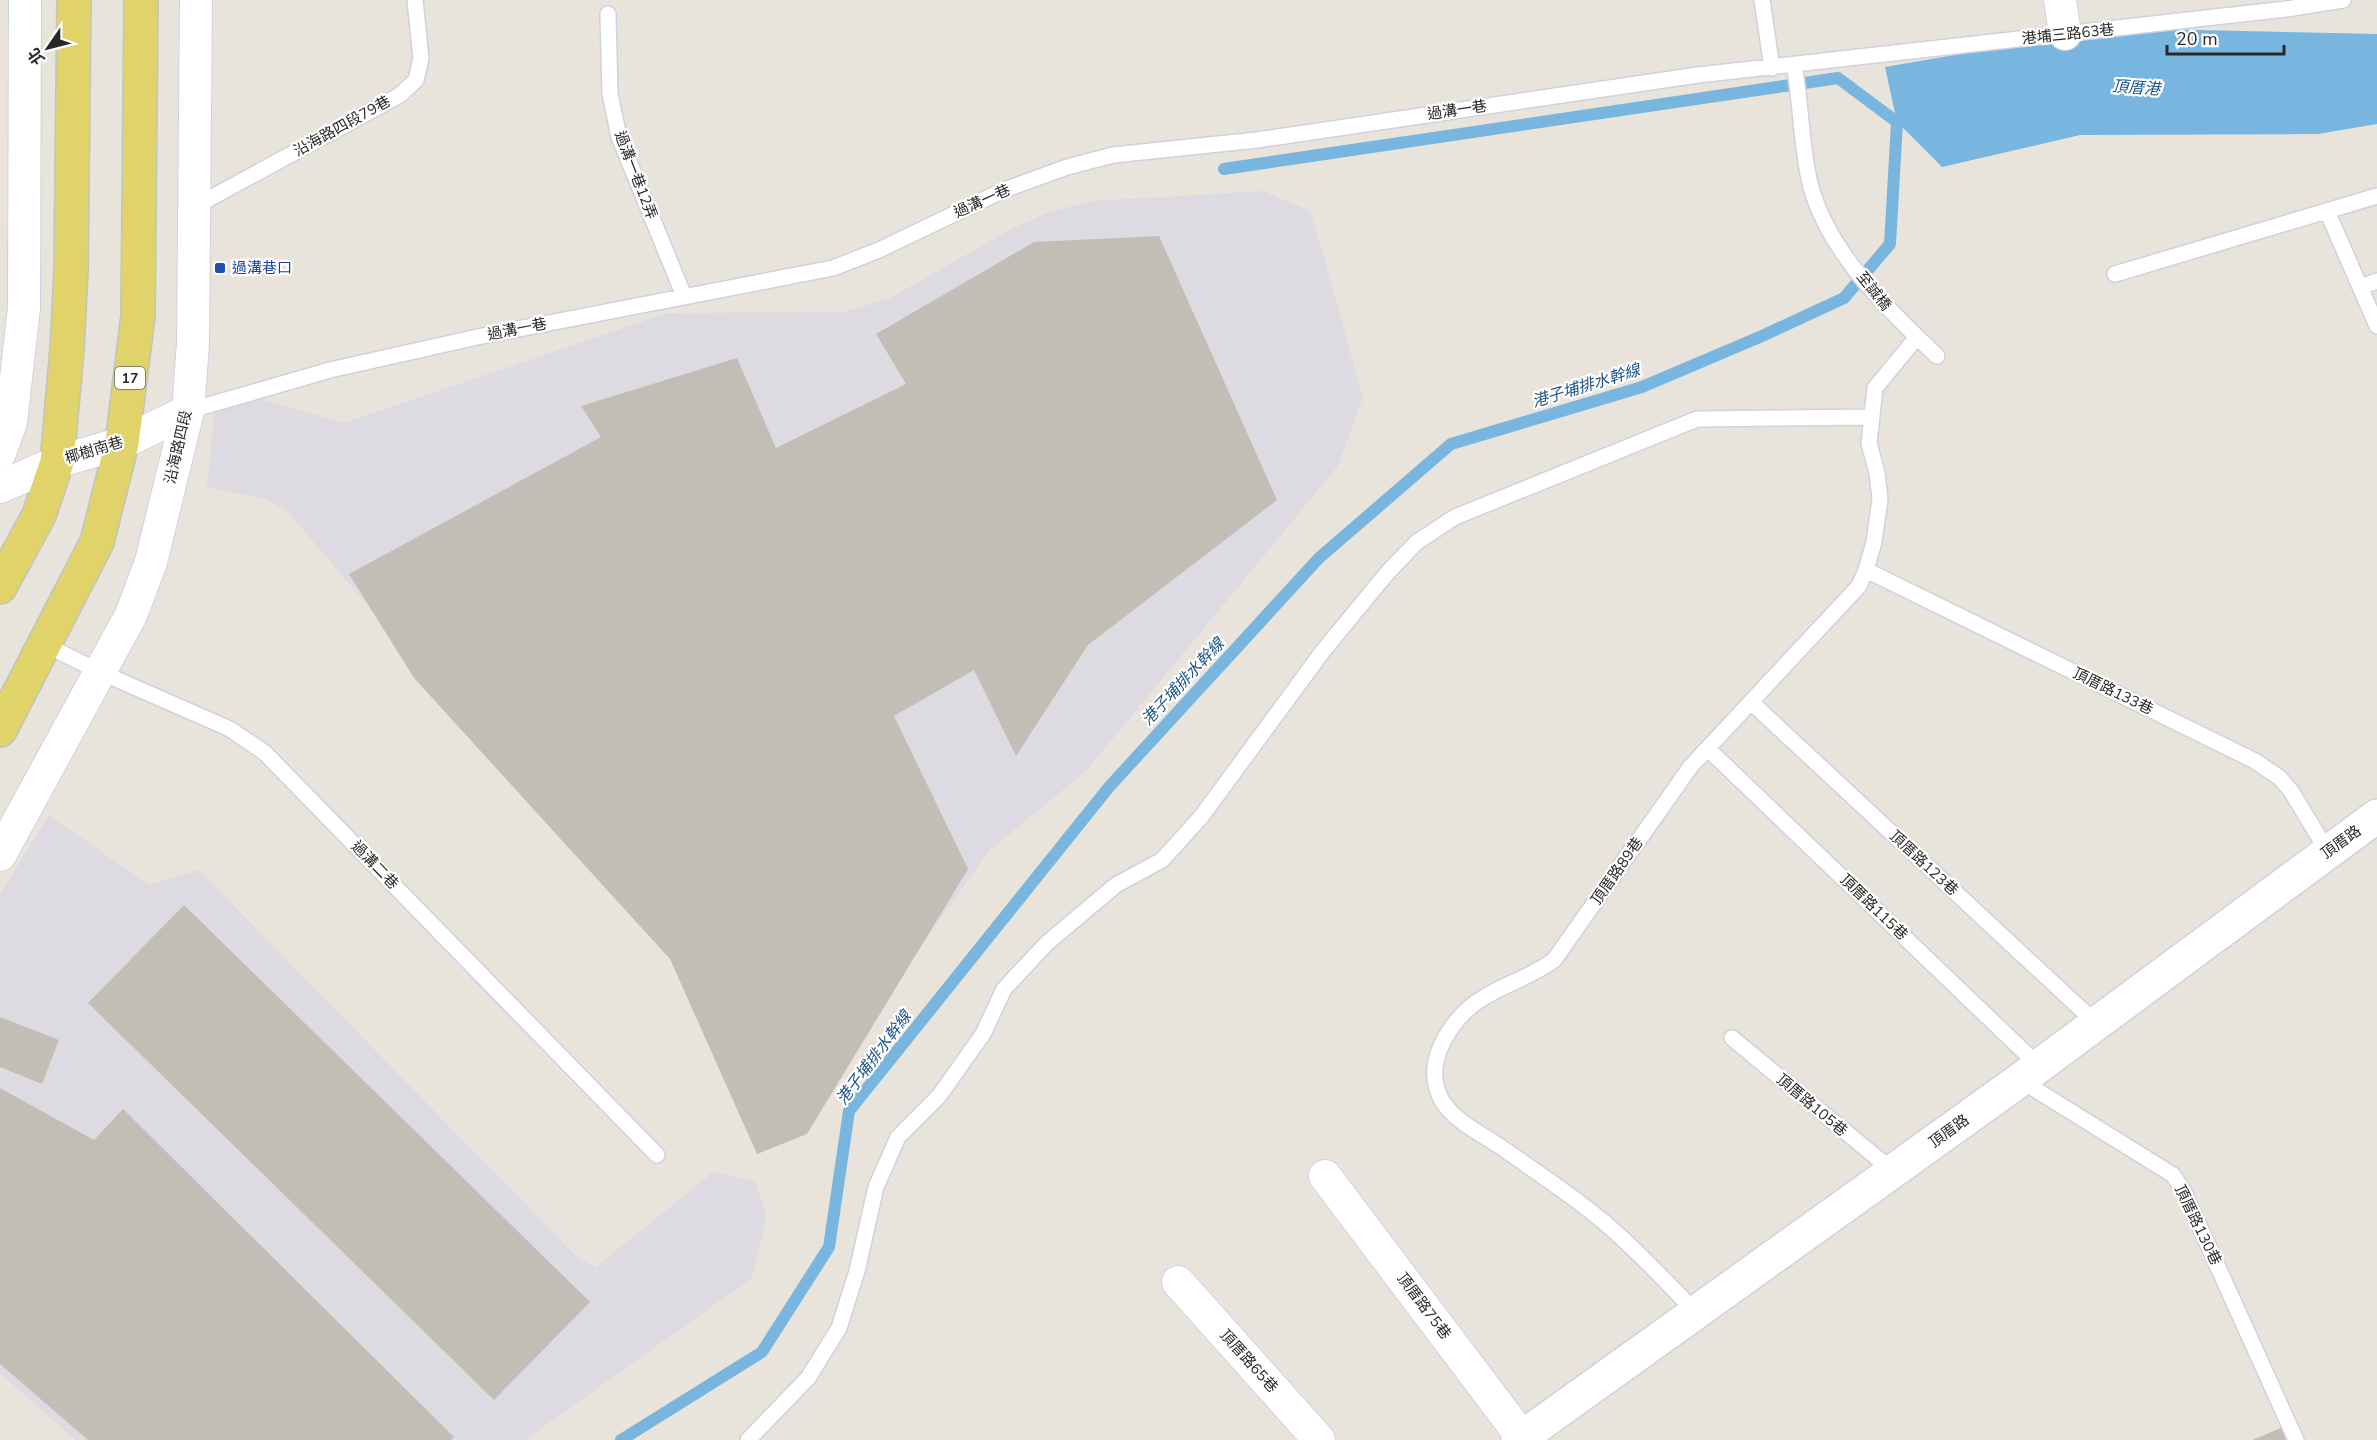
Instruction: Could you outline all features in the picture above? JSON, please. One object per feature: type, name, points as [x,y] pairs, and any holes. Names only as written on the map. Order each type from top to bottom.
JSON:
[{"type":"main road","points":[[0,587],[39,515],[57,462],[71,270],[74,0]]},
{"type":"main road","name":"17","points":[[0,730],[97,542],[122,443],[138,316],[141,0]]},
{"type":"street","points":[[0,453],[11,422],[24,308],[25,0]]},
{"type":"street","name":"沿海路四段","points":[[0,855],[131,615],[151,562],[188,411],[193,343],[196,0]]},
{"type":"street","points":[[2060,0],[2065,34]]},
{"type":"street","name":"椰樹南巷","points":[[0,487],[57,462],[122,443],[188,411]]},
{"type":"street","name":"頂厝路","points":[[1520,1438],[2030,1073],[2377,816]]},
{"type":"street","name":"頂厝路75巷","points":[[1325,1176],[1520,1438]]},
{"type":"street","name":"頂厝路65巷","points":[[1178,1282],[1319,1440]]},
{"type":"lane","name":"沿海路四段79巷","points":[[194,207],[400,95],[416,80],[421,58],[415,0]]},
{"type":"lane","points":[[1762,0],[1772,68]]},
{"type":"lane","name":"港埔三路63巷","points":[[1794,65],[2286,9],[2343,0]]},
{"type":"lane","name":"過溝一巷12弄","points":[[608,14],[610,94],[619,137],[684,296]]},
{"type":"lane","name":"過溝一巷","points":[[188,411],[330,370],[482,336],[832,268],[879,250],[1004,190],[1067,167],[1113,155],[1257,140],[1698,75],[1794,65]]},
{"type":"lane","name":"至誠橋","points":[[1794,65],[1809,179],[1821,219],[1841,251],[1893,315],[1937,356]]},
{"type":"lane","points":[[2115,274],[2377,196]]},
{"type":"lane","points":[[2327,211],[2377,326]]},
{"type":"lane","points":[[2360,287],[2377,280]]},
{"type":"lane","name":"頂厝路89巷","points":[[1696,1312],[1605,1223],[1560,1188],[1459,1118],[1442,1100],[1434,1076],[1436,1057],[1450,1030],[1463,1014],[1493,990],[1540,970],[1554,960],[1691,766],[1752,703],[1858,586],[1866,570],[1874,542],[1880,500],[1877,473],[1869,443],[1875,388],[1917,337]]},
{"type":"lane","points":[[748,1440],[808,1377],[839,1328],[856,1271],[876,1187],[898,1137],[939,1096],[983,1034],[1004,990],[1047,943],[1116,885],[1162,860],[1201,817],[1323,651],[1388,572],[1417,542],[1455,517],[1697,418],[1872,417]]},
{"type":"lane","name":"頂厝路133巷","points":[[1866,570],[2255,761],[2280,778],[2291,791],[2328,852]]},
{"type":"lane","name":"過溝二巷","points":[[44,644],[99,672],[231,729],[265,753],[657,1155]]},
{"type":"lane","name":"頂厝路123巷","points":[[1752,703],[2097,1024]]},
{"type":"lane","name":"頂厝路115巷","points":[[1708,749],[2030,1073]]},
{"type":"lane","name":"頂厝路105巷","points":[[1732,1038],[1893,1171]]},
{"type":"lane","name":"頂厝路130巷","points":[[2030,1073],[2173,1175],[2184,1192],[2296,1440]]},
{"type":"shaded area","points":[[1263,191],[1311,211],[1363,397],[1338,466],[1086,771],[989,851],[776,1148],[700,994],[287,511],[266,499],[207,487],[215,405],[261,399],[344,423],[667,313],[844,312],[890,298],[1011,229],[1049,212],[1093,201]]},
{"type":"shaded area","points":[[49,815],[149,885],[199,870],[577,1257],[596,1267],[713,1172],[755,1181],[767,1215],[752,1278],[525,1440],[75,1440],[0,1373],[0,894]]},
{"type":"water","name":"頂厝港","points":[[2110,28],[2377,34],[2377,124],[2318,134],[2080,135],[1942,167],[1897,122],[1885,67]]},
{"type":"building","points":[[1159,236],[1277,500],[1088,645],[1016,756],[974,670],[894,716],[968,869],[807,1134],[757,1154],[670,959],[414,678],[349,574],[601,437],[581,406],[737,358],[776,448],[906,384],[876,334],[1034,242]]},
{"type":"building","points":[[184,905],[590,1302],[494,1400],[88,1003]]},
{"type":"building","points":[[0,1017],[59,1040],[42,1084],[0,1067]]},
{"type":"building","points":[[0,1088],[94,1140],[123,1109],[454,1437],[451,1440],[88,1440],[0,1364]]},
{"type":"building","points":[[2281,1428],[2286,1440],[2252,1440]]},
{"type":"waterway","name":"港子埔排水幹線","points":[[621,1440],[762,1352],[829,1247],[849,1111],[1109,787],[1319,558],[1451,444],[1642,387],[1844,298],[1890,244],[1897,122],[1838,78],[1224,169]]},
{"type":"place","name":"過溝巷口","points":[[220,268]]}]
